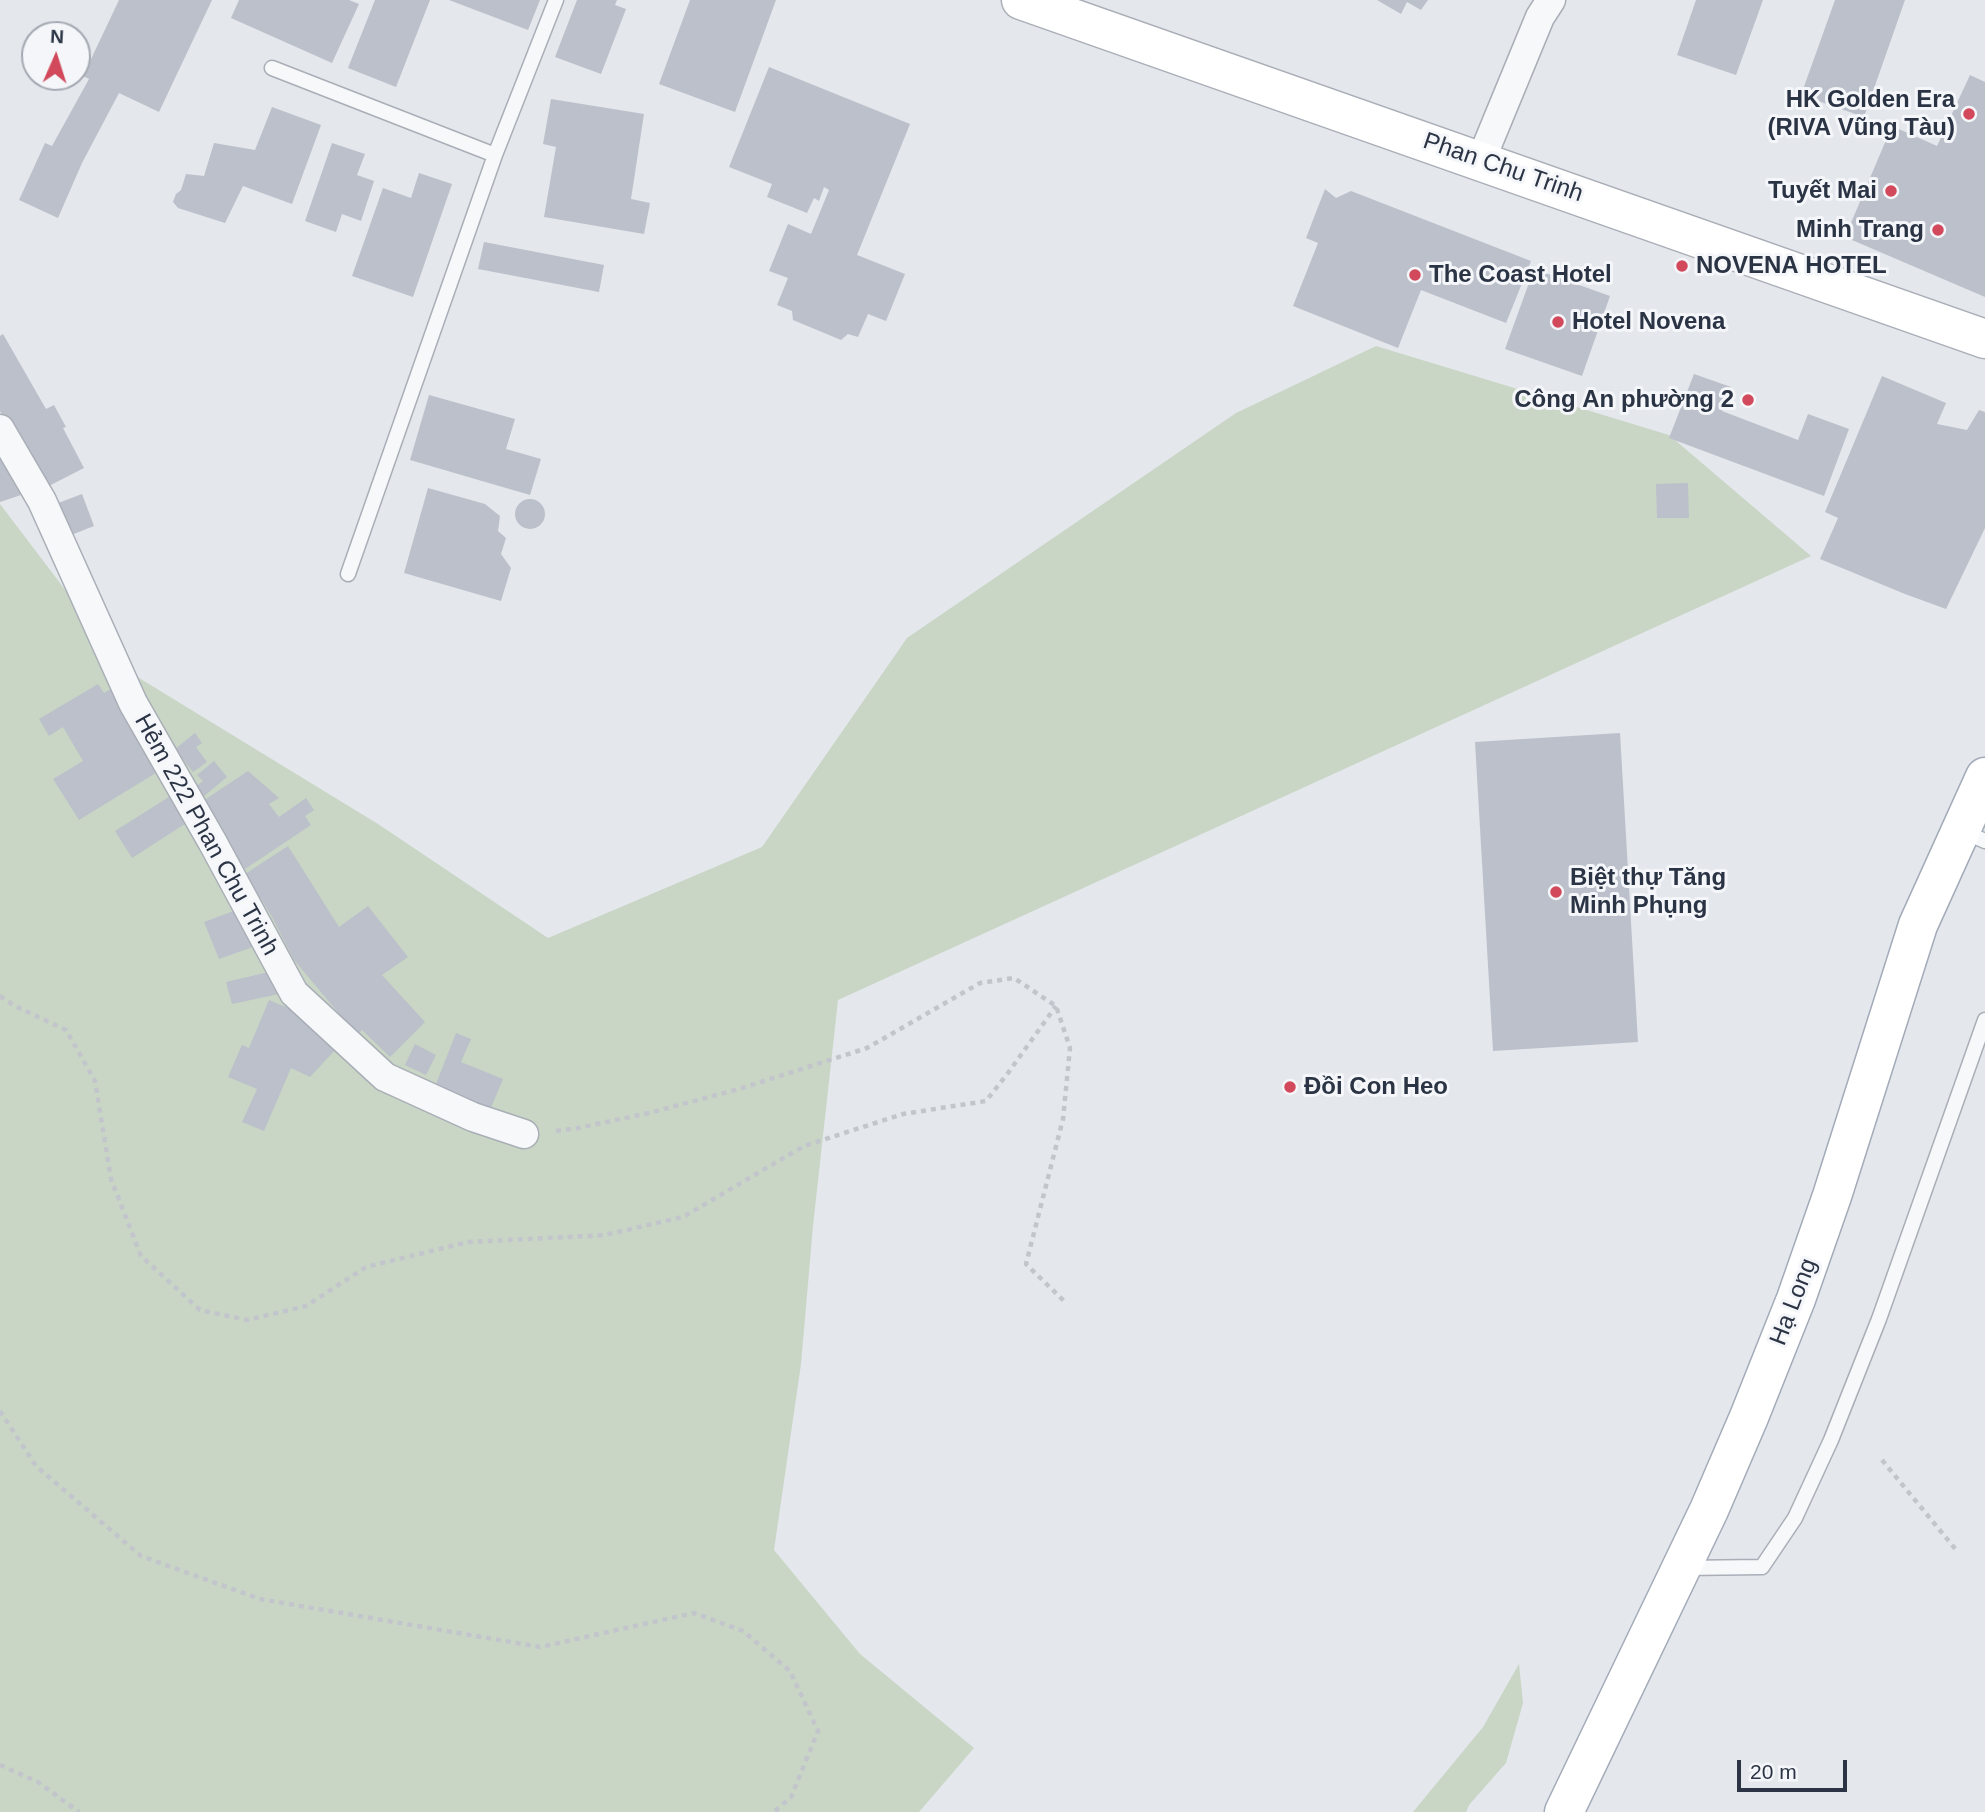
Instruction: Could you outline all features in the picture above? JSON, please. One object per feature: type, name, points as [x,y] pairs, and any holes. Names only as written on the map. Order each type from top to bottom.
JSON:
[{"type":"main road","name":"Phan Chu Trinh","points":[[1021,0],[1985,339]]},
{"type":"main road","name":"Hạ Long","points":[[1564,1812],[1682,1568],[1739,1440],[1796,1298],[1832,1196],[1918,925],[1973,836],[1985,777]]},
{"type":"street","points":[[1481,160],[1540,17],[1551,0]]},
{"type":"street","name":"Hẻm 222 Phan Chu Trinh","points":[[0,429],[42,501],[133,704],[213,842],[294,993],[385,1077],[473,1117],[524,1134]]},
{"type":"lane","points":[[348,574],[495,155],[556,0]]},
{"type":"lane","points":[[272,68],[495,155]]},
{"type":"lane","points":[[1682,1568],[1762,1567],[1796,1518],[1831,1440],[1879,1319],[1985,1020]]},
{"type":"path","points":[[524,1134],[578,1128],[649,1113],[739,1089],[867,1048],[980,983],[1014,978],[1056,1006],[1070,1048],[1063,1119],[1026,1264],[1066,1303]]},
{"type":"path","points":[[0,996],[66,1030],[95,1081],[111,1179],[141,1255],[200,1310],[247,1320],[306,1306],[366,1267],[468,1242],[605,1236],[683,1217],[804,1146],[903,1114],[986,1101],[1056,1006]]},
{"type":"path","points":[[0,1411],[36,1466],[142,1556],[260,1599],[540,1647],[694,1613],[743,1631],[790,1671],[818,1731],[791,1797],[774,1812]]},
{"type":"path","points":[[1882,1460],[1957,1550]]},
{"type":"path","points":[[0,1765],[38,1782],[79,1812]]},
{"type":"green space","points":[[1376,346],[1669,435],[1811,556],[838,1000],[801,1364],[774,1550],[860,1654],[974,1748],[919,1812],[0,1812],[0,504],[126,670],[378,824],[548,938],[762,847],[907,638],[1236,413]]},
{"type":"green space","points":[[1519,1664],[1523,1703],[1506,1763],[1469,1805],[1466,1812],[1413,1812],[1483,1727]]},
{"type":"building","points":[[119,0],[212,0],[159,112],[119,93],[82,163],[58,218],[19,200],[45,143],[52,146],[82,91],[91,91],[91,59]]},
{"type":"building","points":[[239,0],[349,0],[359,4],[332,63],[231,18]]},
{"type":"building","points":[[375,0],[430,0],[396,87],[348,68]]},
{"type":"building","points":[[449,0],[540,0],[528,30]]},
{"type":"building","points":[[577,0],[617,0],[615,5],[626,9],[601,74],[555,57]]},
{"type":"building","points":[[690,0],[776,0],[735,112],[659,84]]},
{"type":"building","points":[[1377,0],[1428,0],[1421,10],[1407,2],[1401,14]]},
{"type":"building","points":[[1696,0],[1763,0],[1736,75],[1677,55]]},
{"type":"building","points":[[1835,0],[1905,0],[1864,117],[1801,95]]},
{"type":"building","points":[[769,67],[910,124],[857,255],[905,274],[886,321],[868,314],[858,337],[848,334],[841,340],[793,320],[792,311],[777,305],[788,278],[769,271],[788,224],[811,234],[829,190],[824,187],[819,201],[814,198],[807,213],[767,197],[772,184],[729,167]]},
{"type":"building","points":[[1970,75],[1985,82],[1985,297],[1845,237],[1892,126],[1937,146]]},
{"type":"building","points":[[551,99],[644,114],[631,199],[650,203],[644,234],[544,217],[556,147],[543,144]]},
{"type":"building","points":[[272,107],[321,125],[292,204],[243,186],[225,223],[178,208],[173,202],[181,190],[186,174],[204,176],[214,143],[255,150]]},
{"type":"building","points":[[332,143],[365,154],[357,175],[374,181],[361,221],[342,214],[336,232],[305,221]]},
{"type":"building","points":[[419,173],[452,184],[413,297],[352,276],[383,188],[411,198]]},
{"type":"building","name":"The Coast Hotel","points":[[1325,189],[1336,198],[1351,191],[1531,261],[1506,323],[1421,290],[1398,348],[1293,306],[1318,243],[1306,238]]},
{"type":"building","points":[[484,242],[604,265],[599,292],[478,269]]},
{"type":"building","name":"Hotel Novena","points":[[1534,269],[1610,296],[1582,376],[1505,349]]},
{"type":"building","points":[[3,334],[46,409],[54,405],[84,468],[39,491],[0,411],[0,336]]},
{"type":"building","points":[[1694,374],[1731,387],[1722,411],[1798,440],[1808,414],[1849,429],[1824,496],[1669,438]]},
{"type":"building","points":[[1882,376],[1946,403],[1937,424],[1967,430],[1979,410],[1985,412],[1985,528],[1946,609],[1820,559],[1838,518],[1825,512]]},
{"type":"building","points":[[429,395],[515,419],[506,449],[541,459],[530,495],[410,460]]},
{"type":"building","points":[[0,450],[21,495],[0,502]]},
{"type":"building","points":[[1688,483],[1689,518],[1657,518],[1656,484]]},
{"type":"building","points":[[428,488],[485,504],[500,516],[498,531],[506,538],[501,554],[511,568],[501,601],[404,573]]},
{"type":"building","points":[[82,494],[94,526],[66,537],[53,505]]},
{"type":"building","points":[[530,499],[541,503],[545,514],[541,525],[530,529],[519,525],[515,514],[519,503]]},
{"type":"building","points":[[98,684],[104,693],[114,687],[164,768],[79,820],[53,779],[83,761],[63,727],[49,736],[39,719]]},
{"type":"building","points":[[195,733],[202,743],[196,747],[207,762],[193,772],[175,749]]},
{"type":"building","name":"Biệt thự Tăng Minh Phụng","points":[[1620,733],[1638,1042],[1493,1051],[1475,742]]},
{"type":"building","points":[[214,761],[227,777],[203,797],[195,787],[203,781],[197,775]]},
{"type":"building","points":[[248,771],[279,798],[269,804],[279,817],[306,798],[314,810],[305,816],[311,825],[245,869],[222,836],[224,834],[203,801]]},
{"type":"building","points":[[172,795],[188,822],[132,858],[115,831]]},
{"type":"building","points":[[288,846],[339,927],[368,906],[408,957],[382,975],[425,1022],[390,1057],[362,1030],[357,1035],[294,960],[271,915],[245,874]]},
{"type":"building","points":[[239,909],[253,947],[219,959],[204,922]]},
{"type":"building","points":[[273,971],[279,994],[232,1004],[226,982]]},
{"type":"building","points":[[269,1000],[312,1018],[337,1048],[310,1077],[291,1068],[264,1131],[242,1122],[257,1089],[228,1077],[242,1045],[249,1048]]},
{"type":"building","points":[[456,1033],[471,1039],[461,1062],[503,1079],[490,1110],[434,1089]]},
{"type":"building","points":[[415,1044],[436,1055],[426,1075],[405,1065]]},
{"type":"place","name":"HK Golden Era (RIVA Vũng Tàu)","points":[[1969,114]]},
{"type":"place","name":"Tuyết Mai","points":[[1891,191]]},
{"type":"place","name":"Minh Trang","points":[[1938,230]]},
{"type":"place","name":"NOVENA HOTEL","points":[[1682,266]]},
{"type":"place","name":"The Coast Hotel","points":[[1415,275]]},
{"type":"place","name":"Hotel Novena","points":[[1558,322]]},
{"type":"place","name":"Công An phường 2","points":[[1748,400]]},
{"type":"place","name":"Biệt thự Tăng Minh Phụng","points":[[1556,892]]},
{"type":"place","name":"Đồi Con Heo","points":[[1290,1087]]}]
